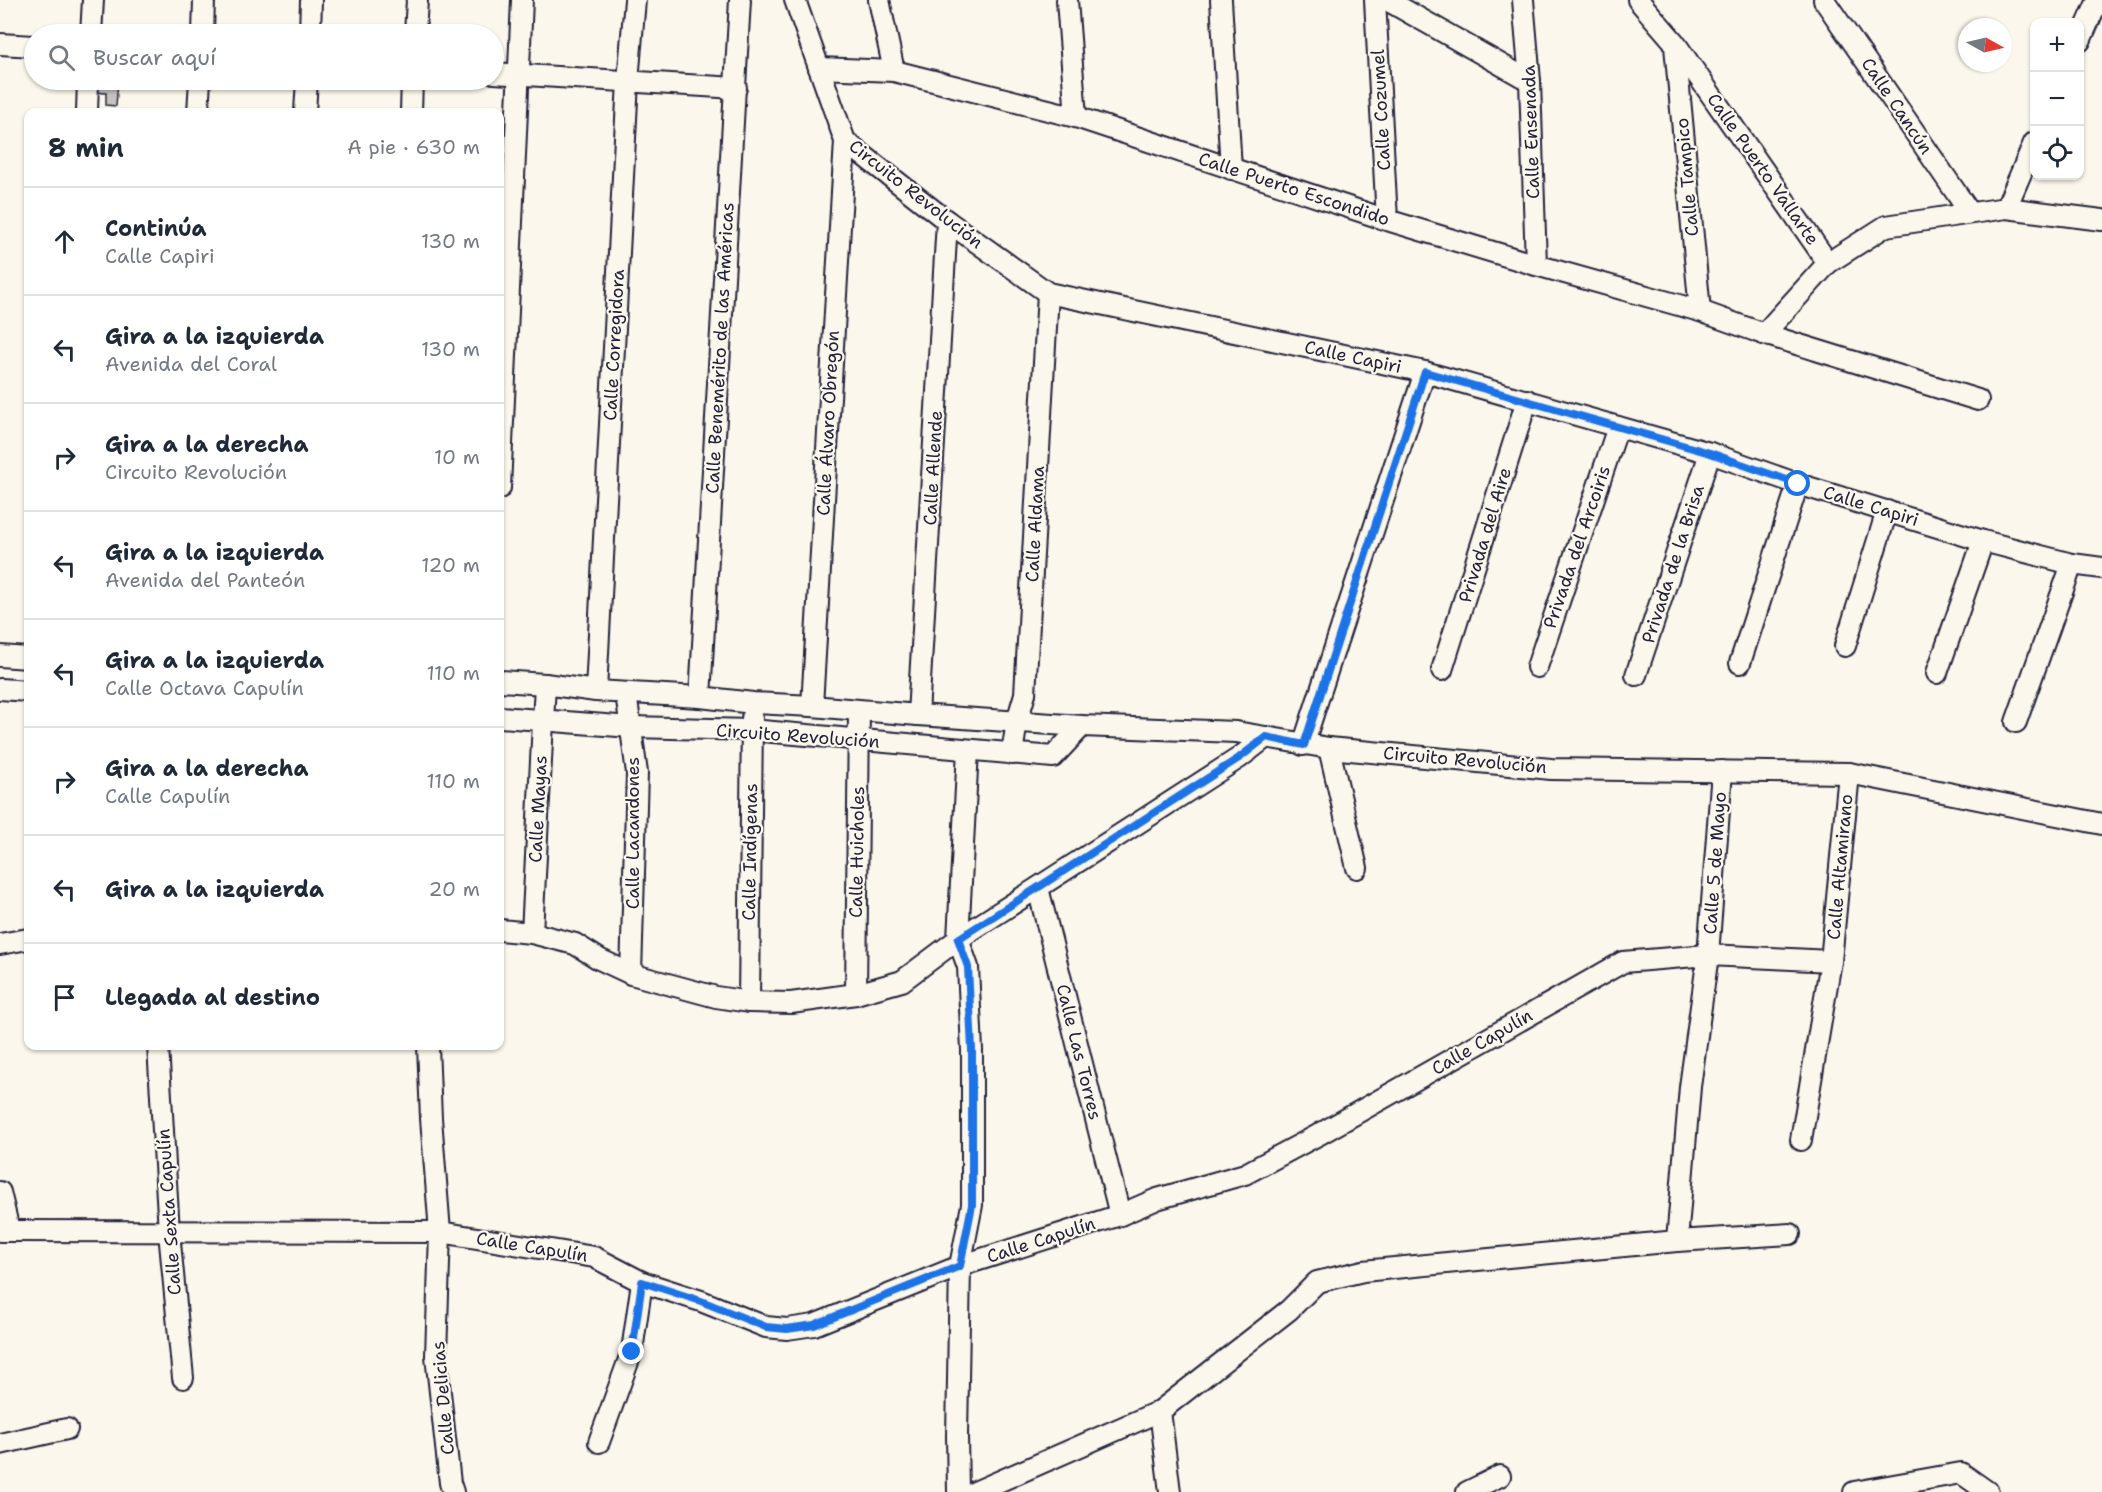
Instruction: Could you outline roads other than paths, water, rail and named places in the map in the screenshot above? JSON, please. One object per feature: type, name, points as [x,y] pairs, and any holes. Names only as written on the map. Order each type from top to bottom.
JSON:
[{"type":"street","points":[[92,24],[93,0]]},
{"type":"street","points":[[203,24],[204,0]]},
{"type":"street","points":[[310,24],[311,0]]},
{"type":"street","points":[[416,24],[417,0]]},
{"type":"street","points":[[504,396],[522,0]]},
{"type":"street","name":"Calle Corregidora","points":[[596,692],[628,81],[635,0]]},
{"type":"street","name":"Calle Benemérito de las Américas","points":[[700,697],[740,0]]},
{"type":"street","name":"Circuito Revolución","points":[[795,0],[845,141],[947,220],[1048,293]]},
{"type":"street","points":[[879,0],[894,71]]},
{"type":"street","points":[[1067,0],[1076,117]]},
{"type":"street","points":[[1221,0],[1231,169]]},
{"type":"street","name":"Calle Cozumel","points":[[1375,0],[1387,219]]},
{"type":"street","points":[[1387,0],[1530,81]]},
{"type":"street","name":"Calle Ensenada","points":[[1523,0],[1530,81],[1536,265]]},
{"type":"street","name":"Calle Puerto Vallarte","points":[[1638,0],[1675,43],[1828,263],[1764,334]]},
{"type":"street","name":"Calle Cancún","points":[[1824,0],[1970,213]]},
{"type":"street","points":[[2084,30],[2098,0]]},
{"type":"street","name":"Calle Tampico","points":[[1675,43],[1700,311]]},
{"type":"street","points":[[0,44],[24,45]]},
{"type":"street","name":"Calle Puerto Escondido","points":[[819,68],[894,71],[1076,117],[1387,219],[1536,265],[1700,311],[1764,334],[1978,400]]},
{"type":"street","points":[[504,73],[736,88]]},
{"type":"street","points":[[87,108],[88,90]]},
{"type":"street","points":[[198,108],[199,90]]},
{"type":"street","points":[[305,108],[306,90]]},
{"type":"street","points":[[411,108],[412,90]]},
{"type":"street","name":"Calle Álvaro Obregón","points":[[812,705],[845,141]]},
{"type":"street","points":[[2006,208],[2030,152]]},
{"type":"street","points":[[1828,263],[1886,226],[2006,208],[2102,220]]},
{"type":"street","name":"Calle Allende","points":[[918,715],[947,220]]},
{"type":"street","name":"Calle Capiri","points":[[1048,293],[1425,372],[1710,453],[1798,484],[1983,541],[2072,564],[2102,568]]},
{"type":"street","name":"Calle Aldama","points":[[1012,754],[1024,694],[1048,293]]},
{"type":"street","points":[[1304,745],[1425,372]]},
{"type":"street","name":"Privada del Aire","points":[[1442,670],[1527,400]]},
{"type":"street","name":"Privada del Arcoiris","points":[[1537,668],[1618,427]]},
{"type":"street","name":"Privada de la Brisa","points":[[1636,675],[1710,453]]},
{"type":"street","points":[[1740,663],[1798,484]]},
{"type":"street","points":[[1845,646],[1887,511]]},
{"type":"street","points":[[1937,673],[1983,541]]},
{"type":"street","points":[[2016,722],[2072,564]]},
{"type":"street","points":[[0,656],[24,658]]},
{"type":"street","name":"Circuito Revolución","points":[[504,681],[545,684],[596,692],[812,705],[860,711],[1082,726],[1236,732],[1329,748],[1551,769],[1849,773],[2102,824]]},
{"type":"street","name":"Calle Mayas","points":[[532,933],[545,684]]},
{"type":"street","points":[[0,689],[24,691]]},
{"type":"street","name":"Calle Lacandones","points":[[626,693],[637,773],[631,974]]},
{"type":"street","name":"Calle Indígenas","points":[[748,1002],[753,703]]},
{"type":"street","name":"Calle Huicholes","points":[[855,994],[860,711]]},
{"type":"street","name":"Circuito Revolución","points":[[504,717],[631,727],[751,730],[1053,757],[1082,726]]},
{"type":"street","points":[[504,930],[532,933],[575,944],[598,959],[631,974],[707,995],[748,1002],[791,1003],[855,994],[902,981],[958,939],[1239,758],[1266,737]]},
{"type":"street","points":[[1329,748],[1357,868]]},
{"type":"street","points":[[958,1492],[960,1266],[972,1205],[972,1050],[968,967],[958,939],[968,750]]},
{"type":"street","name":"Calle 5 de Mayo","points":[[1677,1241],[1690,1087],[1708,954],[1722,771]]},
{"type":"street","name":"Calle Altamirano","points":[[1802,1140],[1831,961],[1849,773]]},
{"type":"street","name":"Calle Las Torres","points":[[1038,888],[1120,1215]]},
{"type":"street","points":[[0,944],[24,940]]},
{"type":"street","name":"Calle Capulín","points":[[5,1231],[440,1232],[594,1257],[642,1282],[701,1301],[766,1327],[787,1329],[814,1325],[960,1266],[1120,1215],[1157,1199],[1245,1174],[1623,962],[1708,954],[1831,961]]},
{"type":"street","name":"Calle Sexta Capulín","points":[[158,1050],[169,1232],[183,1378]]},
{"type":"street","name":"Calle Delicias","points":[[428,1050],[440,1232],[436,1356],[450,1483],[453,1492]]},
{"type":"street","points":[[0,1191],[5,1231]]},
{"type":"street","points":[[975,1492],[1160,1411],[1289,1310],[1317,1282],[1363,1270],[1677,1241],[1790,1234]]},
{"type":"street","points":[[599,1442],[632,1352],[642,1282]]},
{"type":"street","points":[[1160,1411],[1170,1492]]},
{"type":"street","points":[[0,1444],[67,1429]]},
{"type":"street","points":[[1854,1492],[1961,1473],[1988,1492]]},
{"type":"street","points":[[1467,1492],[1500,1476]]}]
